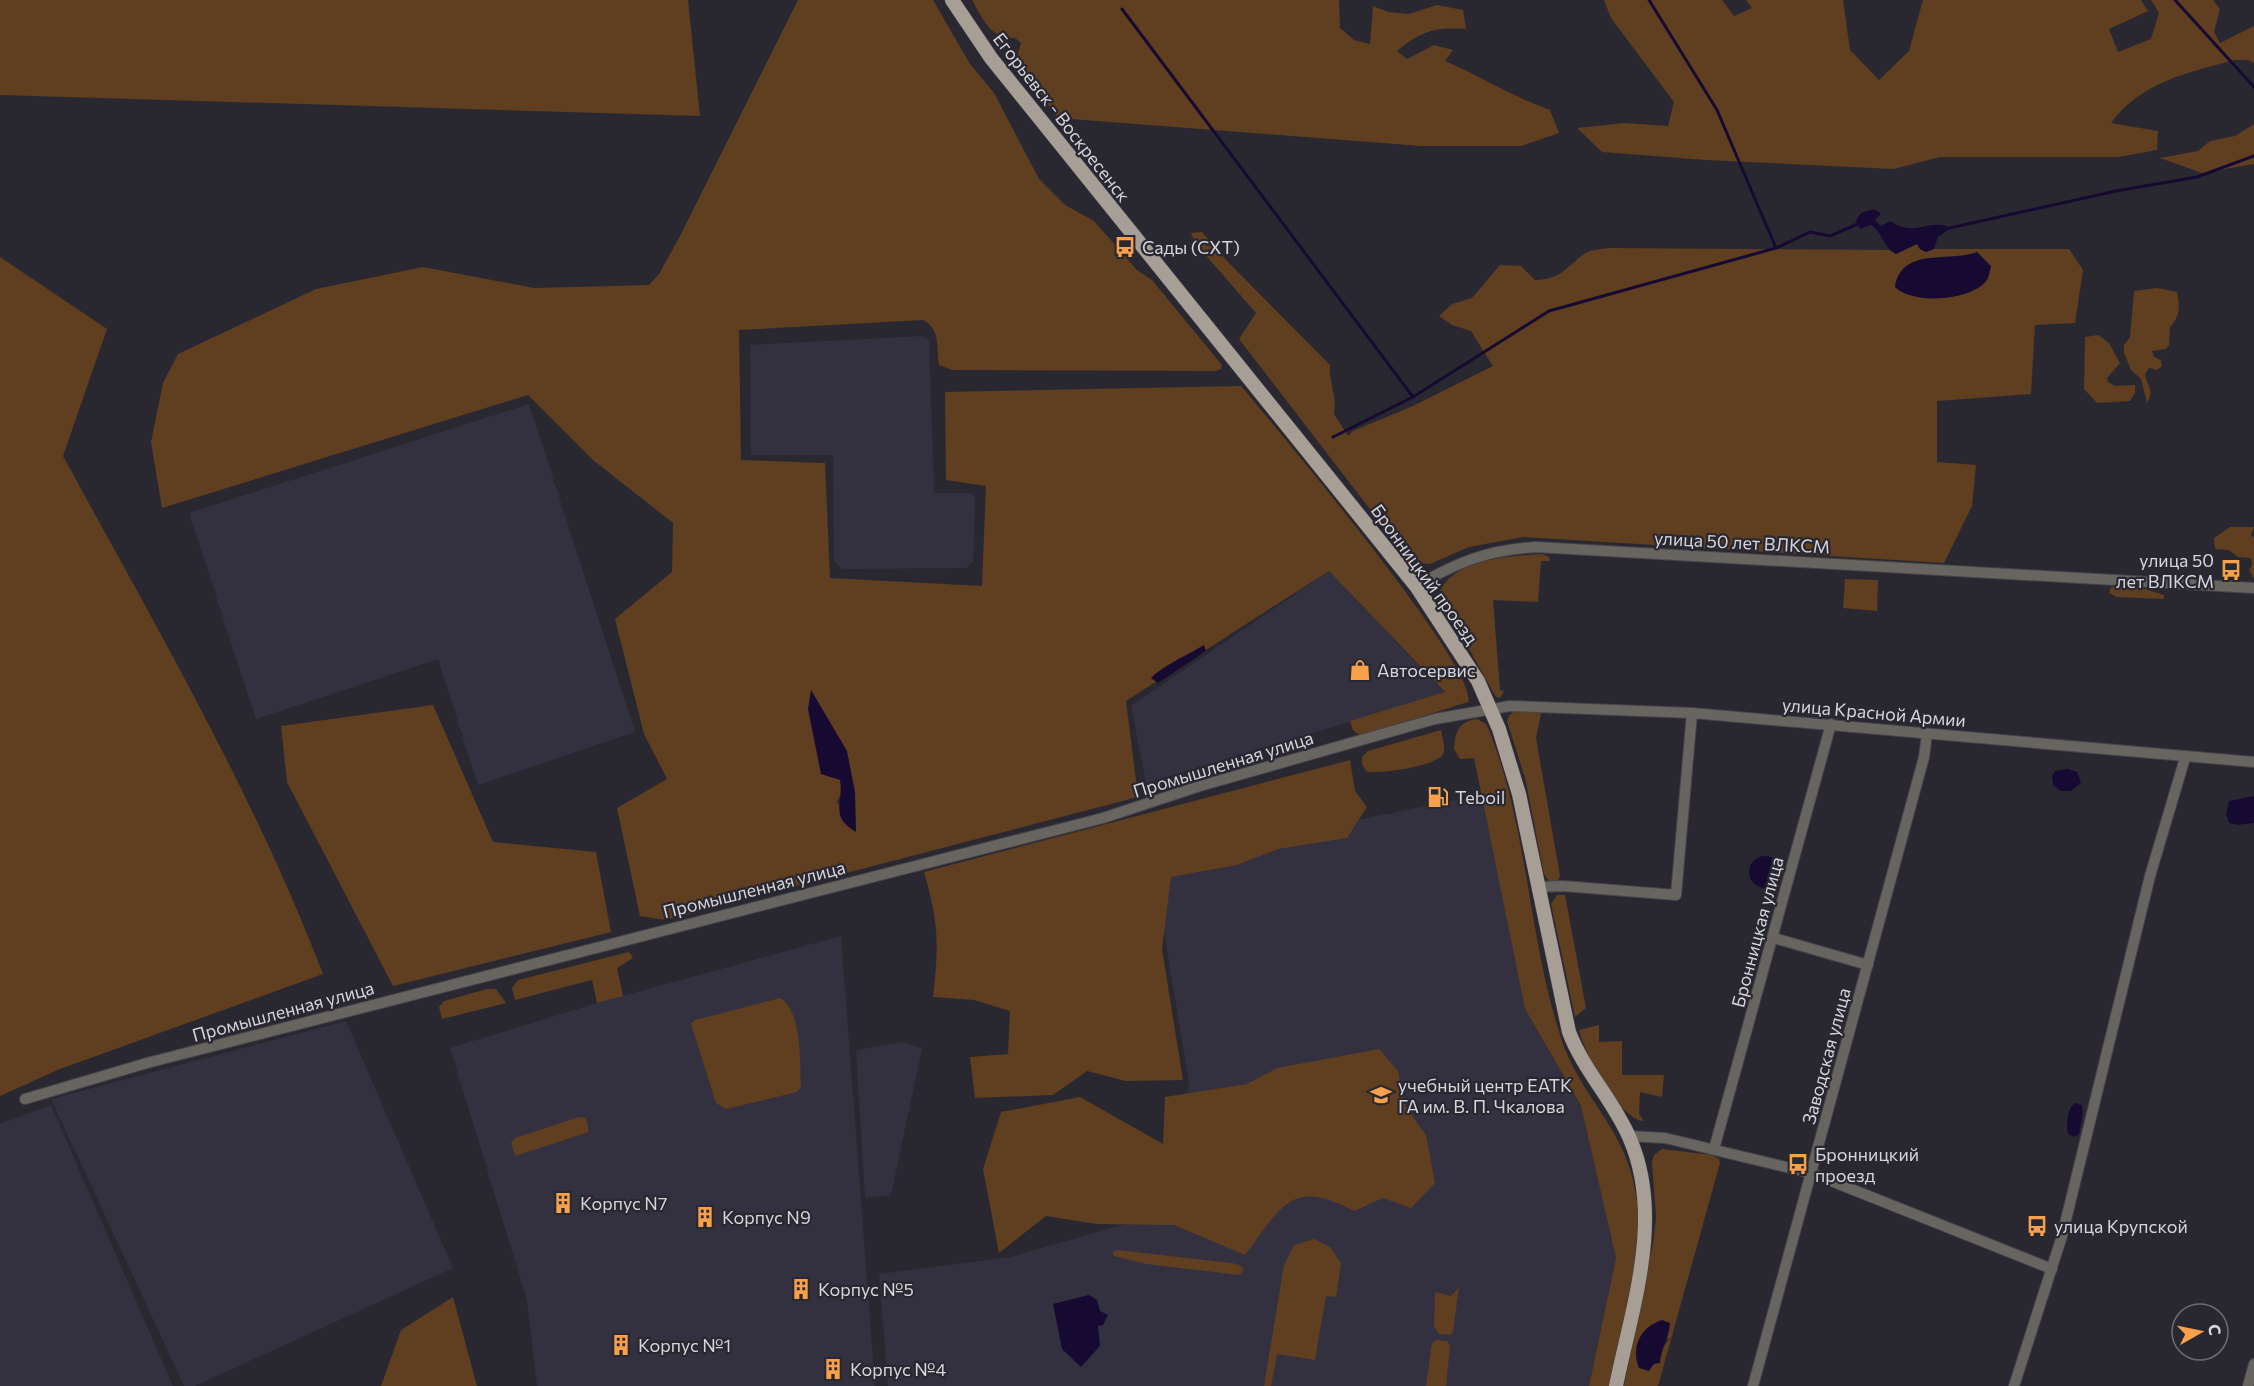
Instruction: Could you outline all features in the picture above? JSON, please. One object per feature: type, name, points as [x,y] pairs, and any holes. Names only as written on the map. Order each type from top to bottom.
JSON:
[{"type":"main road","name":"Егорьевск - Воскресенск","points":[[952,0],[991,58],[1148,254]]},
{"type":"main road","name":"Бронницкий проезд","points":[[1148,254],[1416,586],[1460,652],[1490,709],[1510,761],[1569,1032],[1581,1061],[1629,1136]]},
{"type":"main road","points":[[1616,1386],[1646,1226],[1641,1172],[1629,1136]]},
{"type":"street","name":"улица 50 лет ВЛКСМ","points":[[1416,586],[1470,557],[1514,548],[1536,547],[2254,588]]},
{"type":"street","name":"улица Красной Армии","points":[[1490,709],[1531,705],[1692,713],[2185,758],[2254,762]]},
{"type":"street","name":"Промышленная улица","points":[[24,1099],[147,1063],[1103,819],[1200,786],[1435,719],[1490,709]]},
{"type":"street","points":[[1538,887],[1563,886],[1676,895],[1692,713]]},
{"type":"street","name":"Бронницкая улица","points":[[1714,1149],[1774,938],[1831,724]]},
{"type":"street","name":"Заводская улица","points":[[1753,1386],[1868,965],[1927,734]]},
{"type":"street","points":[[2014,1386],[2052,1269],[2150,876],[2185,758]]},
{"type":"street","points":[[1774,938],[1868,965]]},
{"type":"street","points":[[1629,1136],[1665,1138],[1811,1173],[2052,1269]]},
{"type":"street","points":[[2248,1386],[2254,1364]]},
{"type":"shaded area","points":[[0,0],[688,0],[700,116],[0,95]]},
{"type":"shaded area","points":[[798,0],[933,0],[970,64],[994,93],[1039,179],[1065,205],[1094,221],[1137,270],[1152,280],[1222,365],[1221,369],[1215,371],[952,370],[939,365],[935,333],[933,328],[923,320],[739,330],[741,460],[825,463],[830,578],[982,586],[986,486],[946,480],[945,392],[1241,386],[1330,494],[1410,598],[1463,681],[1468,702],[1360,736],[1353,730],[1350,721],[1445,692],[1329,571],[1126,701],[1138,797],[666,920],[640,916],[617,808],[667,779],[644,734],[615,619],[672,572],[673,523],[593,460],[528,395],[162,508],[151,442],[163,383],[178,354],[316,289],[423,267],[534,288],[649,285],[659,274]],"holes":[[[840,780],[856,832],[837,802],[842,791]]]},
{"type":"shaded area","points":[[972,0],[1339,0],[1340,28],[1354,40],[1370,44],[1373,6],[1388,12],[1409,14],[1437,5],[1463,10],[1466,29],[1429,32],[1397,51],[1407,59],[1434,45],[1453,50],[1445,61],[1550,110],[1559,133],[1521,146],[1421,146],[1058,118],[1016,60],[1021,43],[1015,38],[999,35],[993,31],[984,21]]},
{"type":"shaded area","points":[[1604,0],[1722,0],[1734,16],[1752,8],[1746,0],[1843,0],[1850,50],[1879,80],[1909,51],[1923,0],[2141,0],[2148,11],[2109,29],[2118,52],[2151,39],[2159,13],[2151,0],[2213,0],[2220,9],[2214,32],[2220,43],[2254,26],[2254,63],[2248,60],[2235,60],[2183,74],[2151,88],[2123,109],[2111,123],[2158,131],[2157,150],[2119,157],[1940,157],[1894,169],[1706,160],[1602,152],[1577,128],[1625,123],[1668,126],[1674,102],[1611,18]]},
{"type":"shaded area","points":[[2254,124],[2254,164],[2202,173],[2160,158],[2198,151],[2210,141],[2235,136]]},
{"type":"shaded area","points":[[1874,209],[1881,214],[1875,220],[1881,226],[1890,221],[1906,228],[1947,226],[1947,231],[1938,237],[1934,249],[1926,252],[1917,244],[1896,254],[1888,248],[1875,228],[1871,225],[1860,229],[1856,221],[1861,213]]},
{"type":"shaded area","points":[[1202,232],[1226,260],[1330,365],[1334,414],[1348,436],[1353,431],[1413,406],[1493,366],[1471,331],[1452,325],[1439,316],[1452,304],[1472,298],[1500,265],[1521,266],[1535,280],[1557,275],[1586,253],[1608,248],[1889,250],[1896,254],[1917,244],[1926,252],[1934,249],[2069,249],[2083,270],[2075,323],[2035,325],[2031,394],[1937,401],[1937,462],[1976,465],[1972,506],[1944,563],[1523,537],[1469,547],[1430,564],[1412,562],[1403,552],[1239,339],[1256,313],[1196,244],[1191,233]]},
{"type":"shaded area","points":[[1977,252],[1991,266],[1987,280],[1969,292],[1956,296],[1928,298],[1903,293],[1895,287],[1899,274],[1907,266],[1917,261]]},
{"type":"shaded area","points":[[0,257],[107,329],[63,456],[168,647],[235,776],[296,907],[323,974],[60,1069],[0,1096]]},
{"type":"shaded area","points":[[2157,288],[2177,292],[2179,302],[2176,319],[2170,327],[2169,345],[2165,349],[2152,351],[2154,357],[2161,360],[2162,366],[2157,370],[2149,368],[2145,374],[2150,392],[2147,403],[2141,379],[2131,370],[2124,353],[2124,345],[2130,337],[2134,291]]},
{"type":"shaded area","points":[[2098,335],[2109,343],[2120,363],[2107,378],[2108,382],[2115,386],[2135,385],[2135,393],[2130,401],[2097,403],[2084,389],[2085,337]]},
{"type":"shaded area","points":[[922,336],[929,340],[934,493],[970,493],[975,497],[973,562],[966,568],[842,569],[834,561],[833,455],[751,455],[750,345]]},
{"type":"shaded area","points":[[529,404],[635,732],[478,785],[438,659],[256,719],[189,513]]},
{"type":"shaded area","points":[[2230,527],[2254,527],[2251,535],[2254,538],[2254,579],[2249,570],[2252,565],[2251,558],[2238,557],[2229,550],[2215,549],[2214,538]]},
{"type":"shaded area","points":[[1542,554],[1549,557],[1550,561],[1541,561],[1538,602],[1493,600],[1500,690],[1504,691],[1500,698],[1496,697],[1442,607],[1440,591],[1447,580],[1471,566],[1500,558]]},
{"type":"shaded area","points":[[1329,571],[1445,693],[1146,783],[1131,706]]},
{"type":"shaded area","points":[[1845,579],[1878,580],[1877,611],[1843,608]]},
{"type":"shaded area","points":[[2135,586],[2164,595],[2164,599],[2117,597],[2109,593],[2111,587]]},
{"type":"shaded area","points":[[1204,645],[1206,651],[1158,683],[1151,678],[1168,665]]},
{"type":"shaded area","points":[[811,690],[847,751],[855,792],[856,832],[840,815],[840,780],[821,774],[808,709]]},
{"type":"shaded area","points":[[433,705],[493,842],[596,852],[611,932],[393,986],[287,782],[281,726]]},
{"type":"shaded area","points":[[1542,709],[1536,738],[1560,876],[1557,882],[1549,881],[1544,874],[1525,778],[1507,721],[1509,716],[1516,711]]},
{"type":"shaded area","points":[[1477,719],[1486,724],[1489,730],[1512,805],[1541,959],[1560,1035],[1579,1078],[1614,1134],[1632,1176],[1637,1202],[1636,1247],[1629,1294],[1609,1386],[1589,1386],[1616,1258],[1581,1106],[1525,1009],[1474,758],[1460,759],[1454,749],[1455,737],[1459,728],[1466,722]]},
{"type":"shaded area","points":[[1441,730],[1444,751],[1439,758],[1431,762],[1382,772],[1366,771],[1362,764],[1362,757],[1368,751]]},
{"type":"shaded area","points":[[1350,760],[1355,791],[1367,807],[1347,838],[1278,849],[1237,865],[1171,877],[1162,949],[1183,1080],[1126,1081],[1087,1071],[1053,1095],[975,1098],[970,1057],[1008,1054],[1010,1011],[974,1000],[933,997],[936,962],[935,920],[924,872]]},
{"type":"shaded area","points":[[2068,769],[2077,772],[2081,783],[2071,791],[2061,791],[2053,785],[2052,776],[2055,771]]},
{"type":"shaded area","name":"учебный центр ЕАТК ГА им. В. П. Чкалова","points":[[1482,795],[1525,1009],[1582,1109],[1616,1258],[1589,1386],[888,1386],[879,1274],[1010,1257],[1178,1209],[1189,1082],[1151,855],[1238,844]]},
{"type":"shaded area","points":[[2254,796],[2254,823],[2238,825],[2229,823],[2226,814],[2229,801]]},
{"type":"shaded area","points":[[1765,856],[1776,861],[1781,872],[1776,883],[1765,888],[1754,883],[1749,872],[1754,861]]},
{"type":"shaded area","points":[[1557,895],[1565,895],[1586,1008],[1575,1017],[1551,904]]},
{"type":"shaded area","points":[[841,936],[875,1386],[537,1386],[527,1300],[450,1048],[597,1003]]},
{"type":"shaded area","points":[[629,952],[633,958],[617,968],[623,996],[597,1003],[592,980],[515,1000],[512,988],[518,980]]},
{"type":"shaded area","points":[[487,989],[496,989],[506,1003],[442,1019],[439,1007],[444,1001]]},
{"type":"shaded area","points":[[780,998],[787,1004],[796,1025],[800,1051],[801,1087],[797,1092],[726,1109],[716,1103],[691,1024],[695,1020]]},
{"type":"shaded area","points":[[346,1021],[453,1268],[195,1386],[184,1386],[51,1099]]},
{"type":"shaded area","points":[[1599,1025],[1599,1042],[1622,1041],[1622,1075],[1664,1075],[1662,1097],[1640,1092],[1639,1114],[1644,1121],[1634,1118],[1624,1109],[1614,1098],[1595,1068],[1579,1030]]},
{"type":"shaded area","points":[[902,1042],[922,1048],[891,1195],[865,1198],[856,1050]]},
{"type":"shaded area","points":[[1379,1049],[1398,1071],[1405,1106],[1426,1135],[1435,1183],[1411,1208],[1383,1198],[1354,1211],[1332,1201],[1301,1197],[1289,1202],[1279,1211],[1245,1255],[1174,1225],[1096,1224],[1046,1216],[999,1253],[983,1169],[1001,1112],[1080,1097],[1163,1144],[1165,1097],[1247,1084],[1277,1068]]},
{"type":"shaded area","points":[[2075,1103],[2082,1105],[2083,1113],[2079,1134],[2074,1137],[2068,1134],[2067,1122],[2070,1109]]},
{"type":"shaded area","points":[[51,1105],[173,1386],[0,1386],[0,1124]]},
{"type":"shaded area","points":[[579,1117],[586,1118],[589,1132],[515,1156],[511,1143],[515,1138]]},
{"type":"shaded area","points":[[1662,1149],[1712,1155],[1719,1159],[1720,1163],[1658,1386],[1624,1386],[1653,1243],[1656,1217],[1652,1162],[1654,1155]],"holes":[[[1670,1338],[1661,1350],[1636,1359],[1637,1353]]]},
{"type":"shaded area","points":[[1314,1239],[1330,1247],[1341,1263],[1336,1297],[1326,1296],[1315,1360],[1277,1354],[1271,1386],[1264,1386],[1284,1265],[1294,1245]]},
{"type":"shaded area","points":[[1117,1250],[1232,1263],[1240,1265],[1244,1270],[1239,1275],[1146,1264],[1114,1256],[1113,1252]]},
{"type":"shaded area","points":[[1459,1287],[1453,1332],[1450,1335],[1439,1334],[1434,1326],[1435,1292],[1451,1296]]},
{"type":"shaded area","points":[[1089,1295],[1097,1300],[1100,1311],[1108,1315],[1103,1325],[1098,1326],[1100,1346],[1081,1367],[1062,1349],[1053,1304]]},
{"type":"shaded area","points":[[453,1297],[477,1386],[381,1386],[401,1330]]},
{"type":"shaded area","points":[[1662,1320],[1670,1323],[1660,1363],[1654,1364],[1649,1371],[1639,1368],[1636,1353],[1639,1339],[1654,1323]]},
{"type":"shaded area","points":[[1436,1340],[1447,1341],[1450,1346],[1446,1386],[1426,1386],[1432,1343]]},
{"type":"waterway","points":[[1649,0],[1717,110],[1776,248]]},
{"type":"waterway","points":[[2175,0],[2254,87]]},
{"type":"waterway","points":[[1122,9],[1413,397]]},
{"type":"waterway","points":[[1945,229],[2116,191],[2197,177],[2254,156]]},
{"type":"waterway","points":[[1333,437],[1413,397],[1549,311],[1776,248],[1810,232],[1830,236],[1860,223]]},
{"type":"place","name":"Сады (СХТ)","points":[[1125,247]]},
{"type":"place","name":"улица 50 лет ВЛКСМ","points":[[2231,570]]},
{"type":"place","name":"Автосервис","points":[[1360,670]]},
{"type":"place","name":"Teboil","points":[[1438,797]]},
{"type":"place","name":"учебный центр ЕАТК ГА им. В. П. Чкалова","points":[[1381,1095]]},
{"type":"place","name":"Бронницкий проезд","points":[[1798,1164]]},
{"type":"place","name":"Корпус N7","points":[[563,1203]]},
{"type":"place","name":"Корпус N9","points":[[705,1217]]},
{"type":"place","name":"улица Крупской","points":[[2037,1226]]},
{"type":"place","name":"Корпус №5","points":[[801,1289]]},
{"type":"place","name":"Корпус №1","points":[[621,1345]]},
{"type":"place","name":"Корпус №4","points":[[833,1369]]}]
